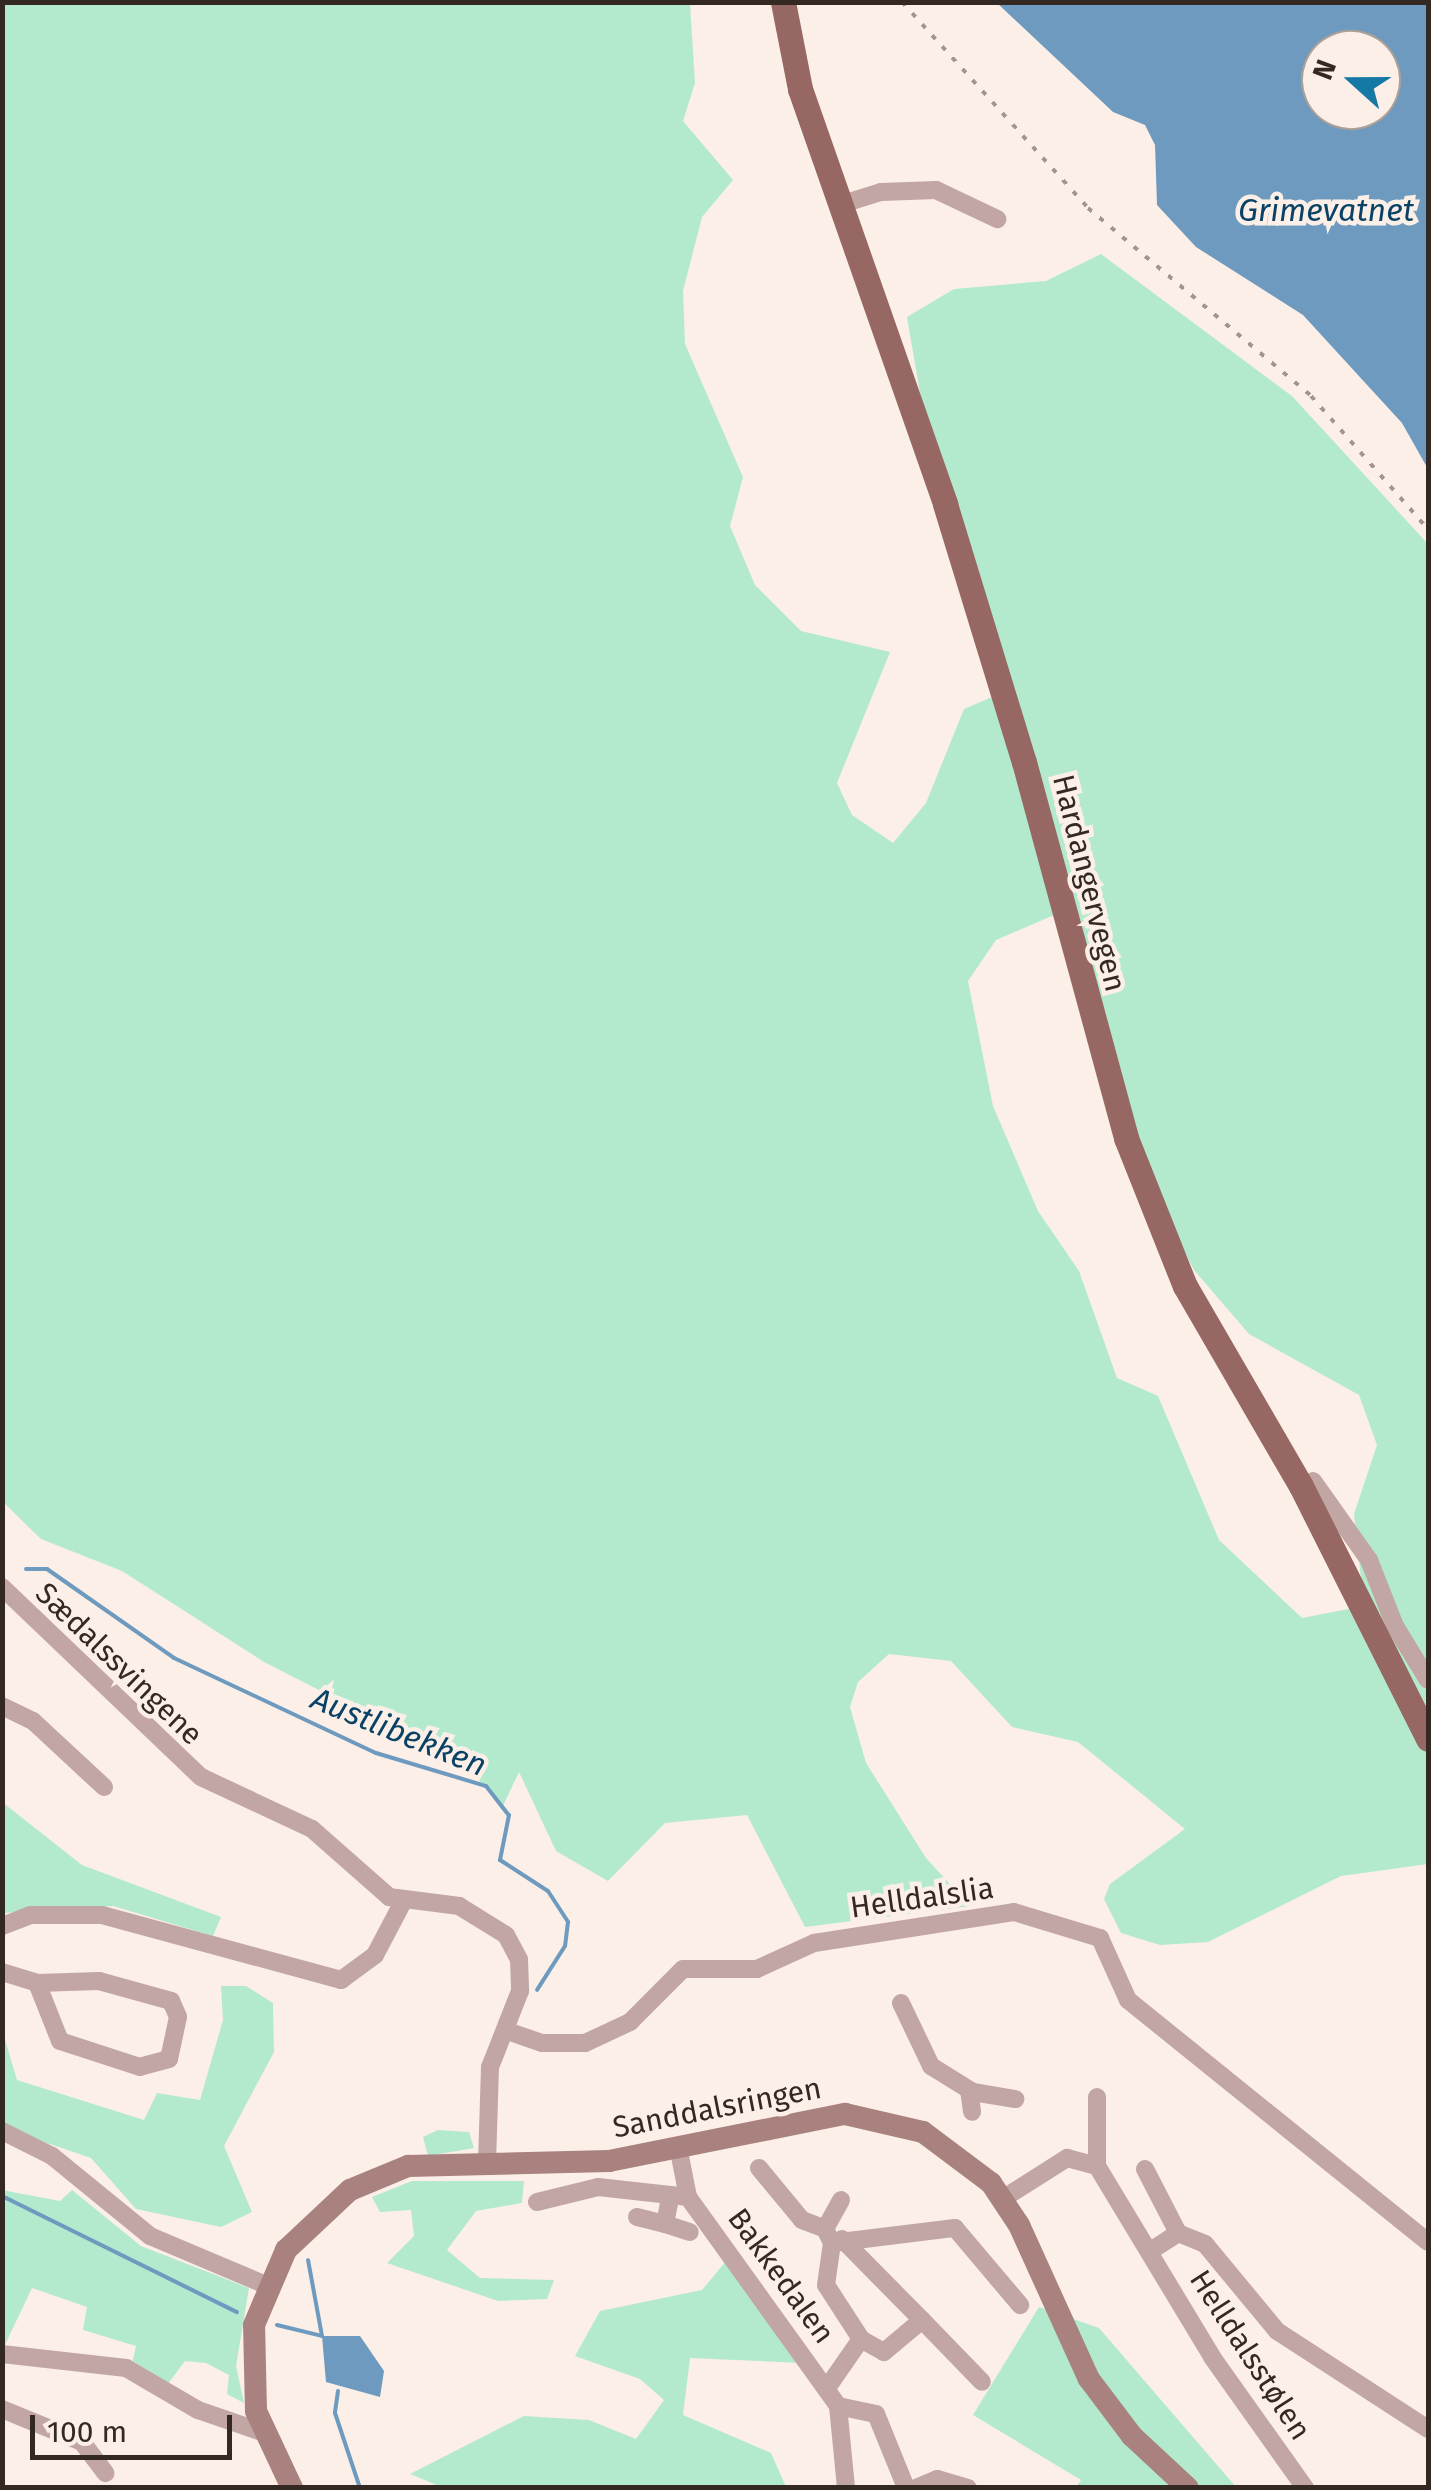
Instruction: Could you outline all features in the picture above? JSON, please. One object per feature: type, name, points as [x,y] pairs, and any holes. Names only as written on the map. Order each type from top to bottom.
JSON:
[{"type":"main road","name":"Hardangervegen","points":[[782,2],[791,56],[839,205],[945,504],[1126,1138],[1185,1286],[1344,1572],[1428,1740]]},
{"type":"main road","name":"Sanddalsringen","points":[[266,2285],[296,2237],[350,2190],[408,2166],[578,2164],[806,2117],[868,2116],[942,2142],[1004,2198],[1089,2379],[1132,2436],[1188,2488]]},
{"type":"main road","points":[[266,2285],[250,2374],[262,2432],[292,2488]]},
{"type":"street","points":[[839,205],[882,192],[936,190],[997,219]]},
{"type":"street","points":[[1314,1481],[1369,1560],[1428,1680]]},
{"type":"street","points":[[1344,1572],[1369,1560]]},
{"type":"street","name":"Sædalssvingene","points":[[2,1586],[186,1766],[312,1829],[371,1886],[403,1902],[459,1906],[506,1935],[521,1974],[507,2031],[490,2067],[488,2164]]},
{"type":"street","points":[[2,1706],[33,1721],[104,1786]]},
{"type":"street","points":[[2,1926],[30,1915],[102,1915],[341,1980],[376,1955],[403,1902]]},
{"type":"street","name":"Helldalslia","points":[[507,2031],[542,2043],[585,2043],[630,2022],[683,1969],[757,1969],[814,1943],[1014,1912],[1100,1938],[1128,2000],[1428,2242]]},
{"type":"street","points":[[2,1972],[37,1984],[100,1981],[171,2001],[178,2017],[169,2060],[140,2068],[60,2041],[37,1984]]},
{"type":"street","points":[[901,2004],[924,2057],[968,2090],[1015,2099]]},
{"type":"street","points":[[968,2090],[972,2112]]},
{"type":"street","points":[[1004,2198],[1067,2158],[1097,2166],[1097,2098]]},
{"type":"street","points":[[2,2131],[52,2156],[150,2236],[266,2285]]},
{"type":"street","name":"Bakkedalen","points":[[678,2146],[679,2198],[838,2406],[846,2488]]},
{"type":"street","name":"Helldalsstølen","points":[[1097,2166],[1152,2250],[1212,2356],[1305,2488]]},
{"type":"street","name":"Bakkedalen","points":[[759,2168],[802,2220],[833,2237],[982,2382]]},
{"type":"street","name":"Helldalsstølen","points":[[1146,2169],[1178,2233],[1212,2250],[1278,2330],[1428,2429]]},
{"type":"street","points":[[537,2202],[598,2187],[679,2198],[664,2224]]},
{"type":"street","name":"Bakkedalen","points":[[841,2200],[826,2285],[862,2340],[884,2352],[922,2320]]},
{"type":"street","points":[[636,2217],[690,2232]]},
{"type":"street","points":[[833,2237],[955,2228],[1020,2305]]},
{"type":"street","name":"Helldalsstølen","points":[[1152,2250],[1178,2233]]},
{"type":"street","name":"Bakkedalen","points":[[827,2388],[862,2340]]},
{"type":"street","points":[[2,2354],[126,2368],[198,2410],[262,2432]]},
{"type":"street","points":[[838,2406],[876,2414],[906,2488]]},
{"type":"street","points":[[4,2411],[82,2442],[105,2473]]},
{"type":"street","points":[[916,2488],[937,2478],[968,2488]]},
{"type":"green space","points":[[2,3],[690,3],[695,83],[683,121],[733,180],[702,217],[683,291],[685,344],[743,477],[730,526],[755,585],[801,631],[890,652],[837,783],[852,815],[893,843],[926,803],[964,709],[1004,692],[926,428],[907,317],[954,289],[1046,281],[1101,254],[1292,396],[1428,544],[1428,1864],[1341,1876],[1208,1942],[1160,1945],[1121,1933],[1104,1899],[1110,1884],[1185,1829],[1078,1742],[1012,1727],[951,1661],[889,1654],[858,1682],[850,1707],[866,1763],[926,1858],[970,1906],[805,1927],[747,1815],[665,1823],[608,1881],[556,1851],[519,1772],[502,1808],[466,1765],[264,1662],[122,1571],[41,1539],[3,1502]],"holes":[[[1061,912],[1137,1158],[1194,1270],[1249,1334],[1359,1395],[1377,1445],[1354,1514],[1364,1606],[1302,1618],[1219,1540],[1158,1396],[1117,1378],[1079,1271],[1038,1211],[993,1106],[968,981],[996,940]]]},
{"type":"green space","points":[[2,1802],[82,1865],[221,1917],[213,1936],[113,1906],[3,1913]]},
{"type":"green space","points":[[221,1986],[246,1986],[273,2003],[274,2052],[224,2146],[252,2212],[221,2227],[136,2209],[91,2158],[3,2128],[2,2029],[17,2080],[144,2120],[157,2093],[200,2100],[223,2020]]},
{"type":"green space","points":[[438,2130],[469,2132],[474,2148],[428,2156],[423,2137]]},
{"type":"green space","points":[[412,2181],[524,2181],[522,2203],[476,2211],[447,2250],[480,2278],[554,2280],[547,2299],[498,2301],[387,2263],[414,2236],[411,2210],[380,2212],[372,2197]]},
{"type":"green space","points":[[2,2190],[60,2201],[72,2190],[141,2246],[249,2288],[236,2366],[244,2403],[227,2394],[229,2375],[206,2363],[185,2361],[167,2385],[132,2364],[136,2346],[83,2330],[87,2307],[32,2288],[3,2349]]},
{"type":"green space","points":[[727,2260],[801,2363],[690,2358],[683,2415],[771,2453],[786,2487],[444,2488],[410,2474],[524,2416],[589,2420],[636,2439],[664,2400],[640,2379],[575,2356],[600,2311],[702,2290]]},
{"type":"green space","points":[[1039,2307],[1099,2328],[1236,2487],[1076,2487],[1081,2480],[973,2415]]},
{"type":"water","name":"Grimevatnet","points":[[997,3],[1428,3],[1428,469],[1402,423],[1303,315],[1196,247],[1157,205],[1155,145],[1145,125],[1113,112]]},
{"type":"water","points":[[322,2336],[360,2336],[384,2371],[380,2397],[326,2382]]},
{"type":"waterway","name":"Austlibekken","points":[[26,1569],[47,1569],[174,1658],[376,1753],[486,1786],[509,1815],[500,1860],[548,1891],[568,1922],[565,1946],[537,1990]]},
{"type":"waterway","points":[[2,2196],[237,2312]]},
{"type":"waterway","name":"Austlibekken","points":[[277,2325],[322,2336],[308,2260]]},
{"type":"waterway","points":[[338,2391],[335,2413],[360,2488]]},
{"type":"railway","points":[[902,2],[1088,208],[1311,396],[1428,529]]}]
